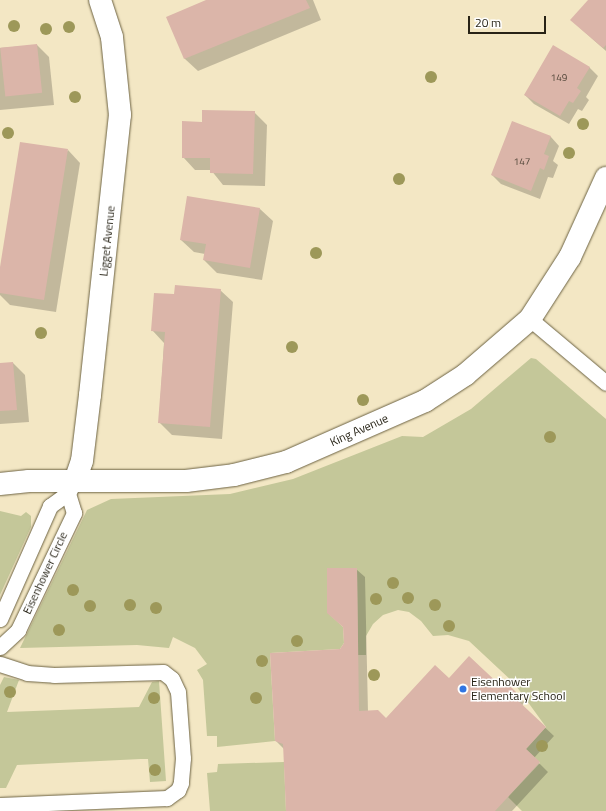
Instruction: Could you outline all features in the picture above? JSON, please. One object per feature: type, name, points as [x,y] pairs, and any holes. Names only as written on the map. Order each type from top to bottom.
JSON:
[{"type":"street","name":"Ligget Avenue","points":[[71,487],[82,461],[120,115],[112,37],[100,0]]},
{"type":"street","name":"King Avenue","points":[[0,484],[71,487],[186,481],[234,475],[286,462],[425,401],[483,361],[530,320],[570,257],[606,178]]},
{"type":"lane","points":[[530,320],[606,383]]},
{"type":"lane","name":"Eisenhower Circle","points":[[0,619],[50,506],[71,487]]},
{"type":"lane","name":"Eisenhower Circle","points":[[0,646],[18,630],[74,513],[71,487]]},
{"type":"lane","name":"Eisenhower Circle","points":[[0,640],[0,646]]},
{"type":"lane","points":[[0,664],[27,673],[54,675],[163,672],[172,679],[178,692],[183,772],[178,790],[167,798],[0,805]]},
{"type":"green space","points":[[531,358],[536,359],[606,419],[606,811],[522,811],[508,797],[540,763],[526,749],[546,727],[514,683],[469,641],[448,635],[433,636],[421,621],[409,612],[398,610],[383,615],[373,624],[366,636],[366,655],[358,655],[357,568],[327,569],[327,612],[343,627],[344,643],[340,649],[270,653],[275,741],[217,747],[217,736],[207,736],[203,680],[197,670],[207,664],[195,648],[173,637],[169,648],[137,645],[20,648],[87,510],[111,499],[230,494],[293,479],[402,436],[423,437],[471,409]]},
{"type":"green space","points":[[0,511],[21,516],[26,512],[31,516],[31,527],[0,595]]},
{"type":"green space","points":[[4,677],[19,680],[7,712],[139,707],[152,682],[159,681],[166,781],[150,782],[148,759],[141,759],[17,765],[6,788],[0,788],[0,685]]},
{"type":"green space","points":[[284,762],[286,811],[210,811],[207,773],[217,772],[218,764]]},
{"type":"building","points":[[206,0],[306,0],[310,8],[184,59],[166,17]]},
{"type":"building","points":[[588,0],[606,0],[606,45],[603,48],[570,20]]},
{"type":"building","points":[[37,44],[42,93],[5,97],[0,48]]},
{"type":"building","points":[[553,45],[590,67],[577,88],[581,91],[573,103],[569,101],[560,116],[524,95]]},
{"type":"building","points":[[202,110],[255,111],[253,174],[210,173],[210,158],[182,158],[182,121],[202,122]]},
{"type":"building","points":[[512,121],[551,136],[544,154],[549,156],[544,170],[540,168],[531,191],[491,175]]},
{"type":"building","points":[[20,142],[68,149],[44,300],[0,293],[0,267]]},
{"type":"building","points":[[187,196],[260,208],[250,268],[203,260],[206,244],[180,240]]},
{"type":"building","points":[[175,285],[221,289],[210,427],[158,423],[165,332],[151,331],[154,293],[174,294]]},
{"type":"building","points":[[13,362],[17,410],[0,411],[0,363]]},
{"type":"building","name":"Eisenhower Elementary School","points":[[327,568],[357,568],[359,711],[378,710],[386,718],[435,665],[449,678],[469,656],[502,687],[505,684],[511,687],[516,692],[514,697],[546,727],[526,749],[540,762],[495,811],[286,811],[283,744],[275,741],[270,653],[340,649],[344,643],[343,627],[327,613]]},
{"type":"place","name":"Eisenhower Elementary School","points":[[463,689]]}]
